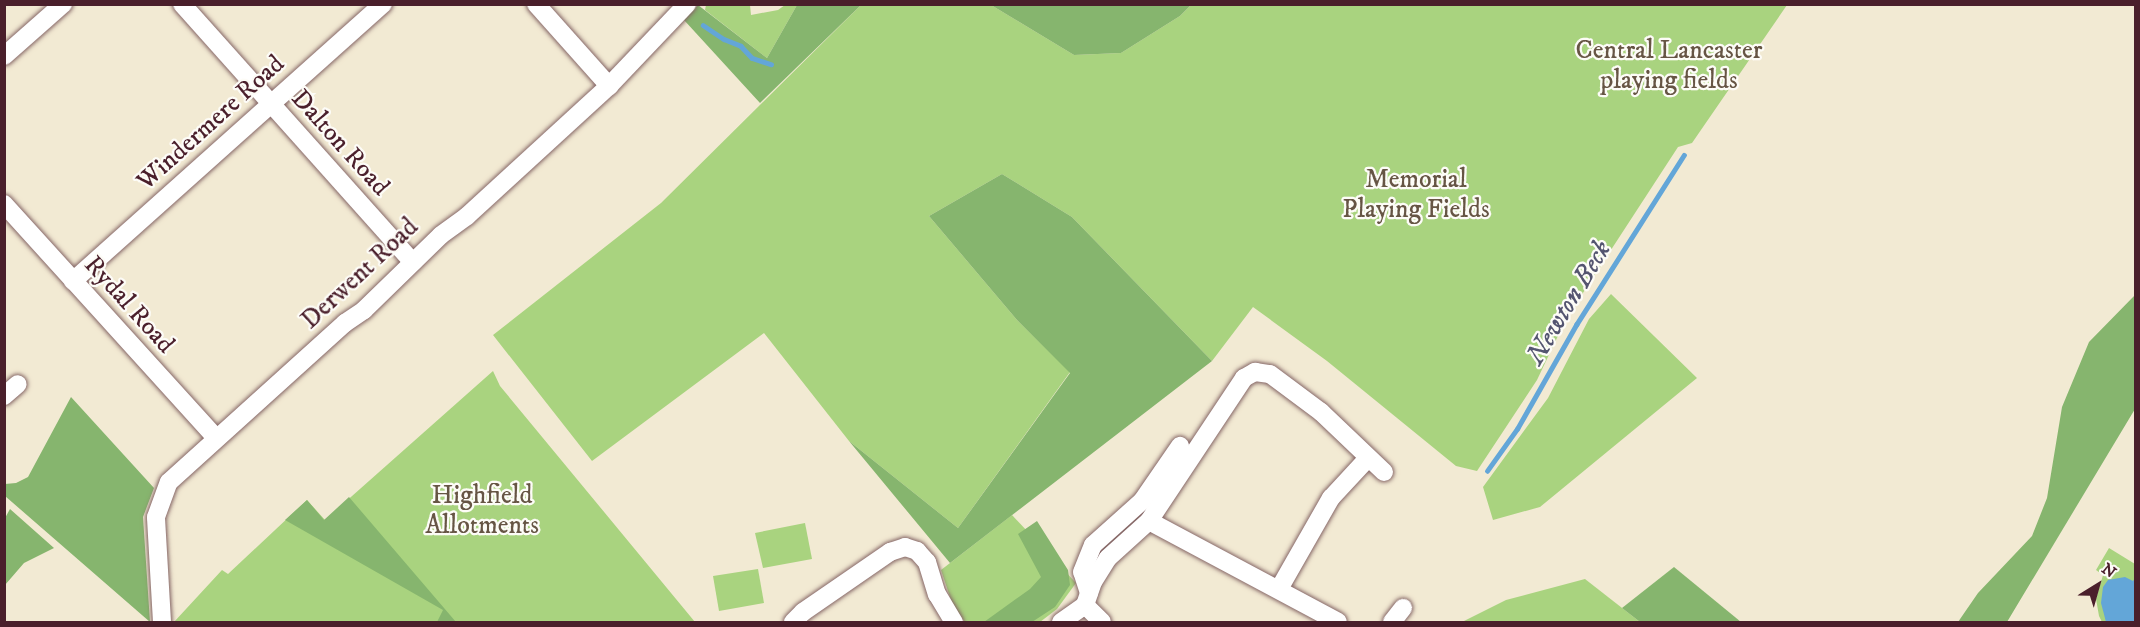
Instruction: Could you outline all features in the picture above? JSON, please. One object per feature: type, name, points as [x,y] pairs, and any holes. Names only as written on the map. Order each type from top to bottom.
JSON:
[{"type":"street","points":[[4,56],[63,4]]},
{"type":"street","name":"Dalton Road","points":[[182,4],[413,262]]},
{"type":"street","name":"Windermere Road","points":[[73,281],[383,4]]},
{"type":"street","points":[[536,4],[609,87]]},
{"type":"street","name":"Derwent Road","points":[[162,622],[156,533],[159,508],[169,482],[345,323],[364,310],[413,262],[609,87],[687,4]]},
{"type":"street","name":"Rydal Road","points":[[4,204],[216,438]]},
{"type":"street","points":[[1061,622],[1087,599],[1108,558],[1149,521],[1244,378],[1255,372],[1270,374],[1321,412],[1384,472]]},
{"type":"street","points":[[1102,622],[1087,599],[1082,572],[1093,545],[1142,501],[1180,446]]},
{"type":"street","points":[[1279,589],[1331,498],[1368,458]]},
{"type":"street","points":[[1149,521],[1338,622]]},
{"type":"street","points":[[793,622],[803,612],[890,552],[905,547],[917,551],[927,562],[937,594],[954,622]]},
{"type":"green space","points":[[698,5],[767,58],[797,5],[861,5],[760,103],[684,20]]},
{"type":"green space","points":[[706,5],[750,5],[751,15],[778,10],[785,5],[797,5],[767,58],[705,10]]},
{"type":"green space","name":"Memorial Playing Fields","points":[[861,5],[991,5],[1074,55],[1121,53],[1180,16],[1191,5],[1787,5],[1692,143],[1678,147],[1566,319],[1537,380],[1477,471],[1456,466],[1327,361],[1253,307],[1212,361],[1072,217],[1002,174],[929,216],[1017,320],[1070,372],[958,528],[849,441],[764,333],[592,461],[493,335],[661,203]]},
{"type":"green space","points":[[991,5],[1191,5],[1180,16],[1121,53],[1074,55]]},
{"type":"green space","points":[[1002,174],[1072,217],[1212,361],[950,563],[849,441],[958,528],[1070,373],[1017,320],[929,216]]},
{"type":"green space","points":[[1611,294],[1697,378],[1540,507],[1493,520],[1483,487],[1548,398],[1589,319]]},
{"type":"green space","points":[[2135,295],[2135,409],[2007,622],[1958,622],[1978,593],[2032,536],[2047,498],[2062,407],[2089,342]]},
{"type":"green space","name":"Highfield Allotments","points":[[493,371],[500,386],[695,622],[174,622],[222,570],[228,574],[307,500],[325,520]]},
{"type":"green space","points":[[71,397],[154,488],[143,517],[150,622],[5,496],[5,484],[16,483],[28,477]]},
{"type":"green space","points":[[349,497],[456,622],[437,622],[443,610],[285,520],[307,500],[324,520]]},
{"type":"green space","points":[[10,509],[54,548],[24,563],[5,585],[5,518]]},
{"type":"green space","points":[[1012,515],[1076,583],[1057,609],[1040,622],[965,622],[953,606],[941,570]]},
{"type":"green space","points":[[1037,521],[1068,570],[1070,585],[1055,607],[1032,622],[984,622],[1030,589],[1041,577],[1018,534]]},
{"type":"green space","points":[[805,523],[812,559],[763,568],[755,533]]},
{"type":"green space","points":[[2109,548],[2135,564],[2135,622],[2102,622],[2099,616],[2096,599],[2103,575],[2096,570]]},
{"type":"green space","points":[[1674,567],[1741,622],[1640,622],[1622,608]]},
{"type":"green space","points":[[758,569],[764,603],[719,611],[713,576]]},
{"type":"green space","points":[[1585,579],[1640,622],[1462,622],[1506,600]]},
{"type":"water","points":[[2125,577],[2133,581],[2135,578],[2135,622],[2106,622],[2101,603],[2103,587],[2108,580]]},
{"type":"waterway","points":[[703,25],[724,39],[741,46],[752,58],[771,64]]},
{"type":"waterway","name":"Newton Beck","points":[[1487,471],[1517,429],[1576,325],[1684,155]]},
{"type":"park label","name":"Central Lancaster playing fields","points":[[1669,66]]}]
